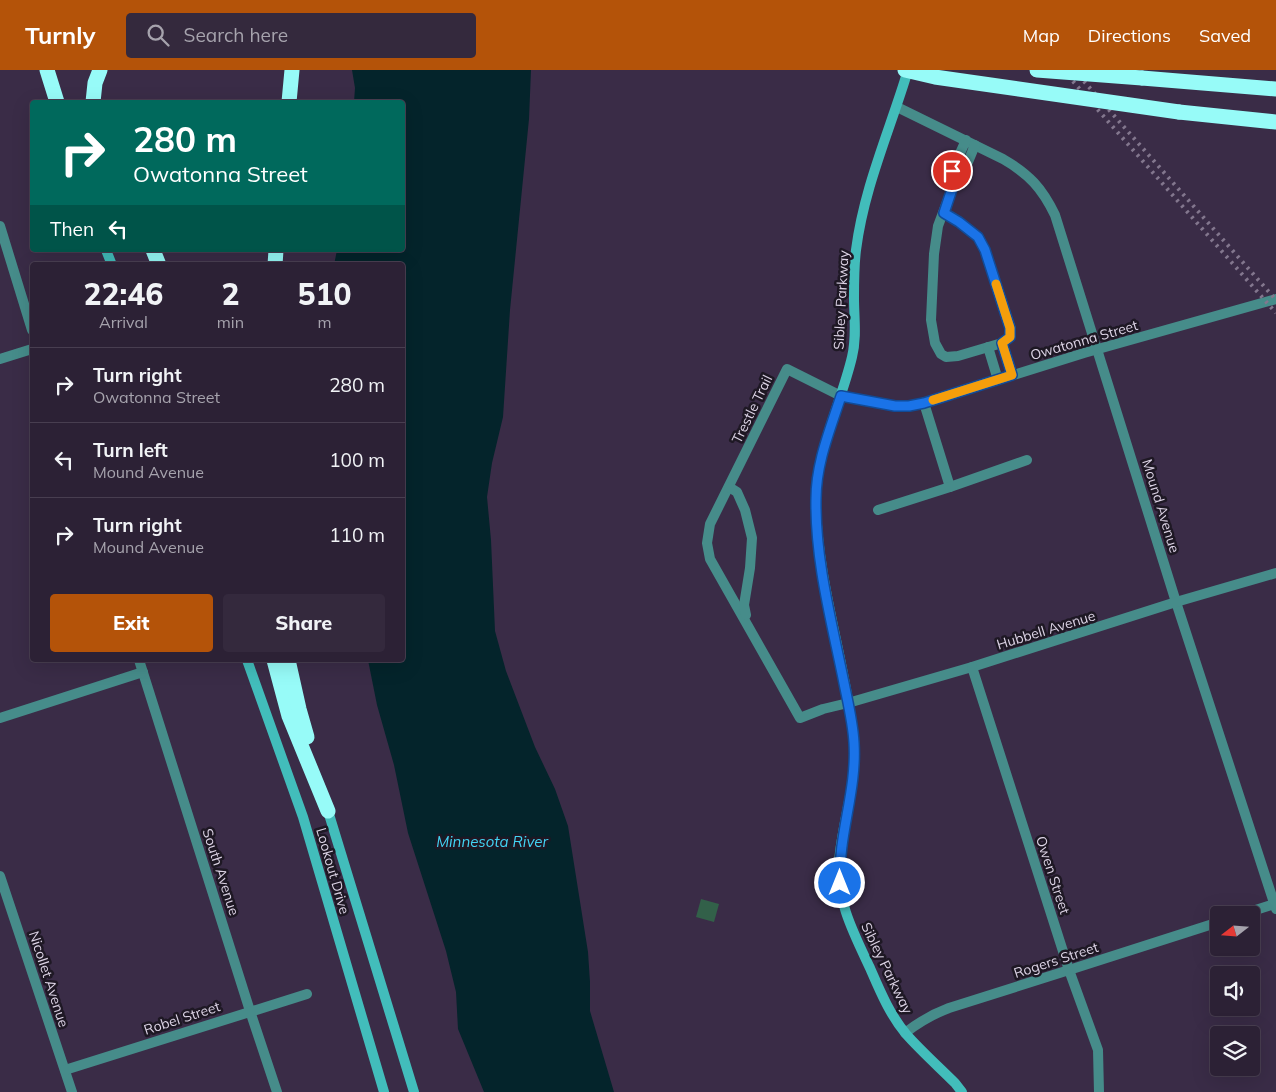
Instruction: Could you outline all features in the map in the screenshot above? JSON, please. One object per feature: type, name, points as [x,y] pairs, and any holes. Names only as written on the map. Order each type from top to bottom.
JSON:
[{"type":"highway","points":[[46,70],[56,100]]},
{"type":"highway","points":[[54,70],[62,100]]},
{"type":"highway","points":[[94,100],[95,83],[100,70]]},
{"type":"highway","points":[[289,100],[292,70]]},
{"type":"highway","points":[[906,70],[935,76],[1179,112],[1276,122]]},
{"type":"highway","points":[[1037,70],[1276,89]]},
{"type":"highway","points":[[275,662],[289,716],[328,811]]},
{"type":"highway","points":[[288,662],[299,709],[328,811]]},
{"type":"street","name":"Sibley Parkway","points":[[906,70],[897,107],[872,177],[856,248],[854,273],[855,338],[841,396],[823,450],[816,498],[818,548],[854,741],[855,763],[853,781],[839,865],[842,899],[847,916],[886,1004],[905,1033],[962,1092]]},
{"type":"street","name":"Mound Avenue","points":[[897,107],[971,142],[1016,166],[1029,176],[1047,198],[1055,215],[1176,602],[1275,906]]},
{"type":"street","points":[[944,213],[978,237],[985,250],[1010,328],[1010,337],[1002,343],[958,356],[946,357],[940,354],[935,343],[931,320],[934,254],[938,226],[953,186],[963,174],[971,142]]},
{"type":"street","points":[[0,226],[30,324]]},
{"type":"street","name":"Owatonna Street","points":[[841,396],[895,406],[924,403],[1097,349],[1276,300]]},
{"type":"street","points":[[1002,343],[1012,375]]},
{"type":"street","points":[[988,347],[998,380]]},
{"type":"street","points":[[0,359],[30,350]]},
{"type":"street","name":"Trestle Trail","points":[[800,718],[710,559],[707,543],[710,524],[787,370],[841,396]]},
{"type":"street","points":[[924,403],[950,487]]},
{"type":"street","points":[[878,510],[1027,460]]},
{"type":"street","name":"Trestle Trail","points":[[728,488],[736,492],[745,510],[752,538],[750,568],[744,605],[748,624]]},
{"type":"street","name":"Hubbell Avenue","points":[[800,718],[823,709],[972,667],[1176,602],[1276,573]]},
{"type":"street","name":"South Avenue","points":[[140,662],[277,1092]]},
{"type":"street","name":"Lookout Drive","points":[[248,662],[303,817],[384,1092]]},
{"type":"street","name":"Owen Street","points":[[972,667],[1069,970],[1098,1050],[1099,1092]]},
{"type":"street","points":[[0,718],[143,672]]},
{"type":"street","name":"Lookout Drive","points":[[328,811],[414,1092]]},
{"type":"street","name":"Nicollet Avenue","points":[[0,876],[72,1092]]},
{"type":"street","points":[[1260,910],[1275,906]]},
{"type":"street","name":"Rogers Street","points":[[905,1033],[919,1022],[949,1008],[1210,925]]},
{"type":"street","name":"Robel Street","points":[[65,1070],[307,994]]},
{"type":"green space","points":[[701,899],[719,904],[714,922],[696,917]]},
{"type":"water","name":"Minnesota River","points":[[352,70],[531,70],[529,119],[510,310],[503,417],[492,463],[487,497],[495,631],[506,671],[535,747],[555,789],[568,826],[588,952],[590,1011],[614,1092],[484,1092],[458,1029],[456,992],[446,951],[408,833],[394,765],[377,705],[368,662],[405,662],[405,262],[335,262],[337,252],[405,252],[405,100],[354,100],[355,88]]},
{"type":"railway","points":[[1063,70],[1276,313]]},
{"type":"railway","points":[[1074,70],[1276,300]]},
{"type":"slow traffic","points":[[933,400],[1012,375],[1002,343],[1010,337],[1010,328],[996,284]]},
{"type":"route","points":[[840,883],[839,865],[841,848],[855,763],[854,741],[818,548],[816,498],[823,450],[841,396],[895,406],[909,406],[1012,375],[1002,343],[1010,337],[1010,328],[985,250],[978,237],[944,213],[953,186],[952,171]]}]
